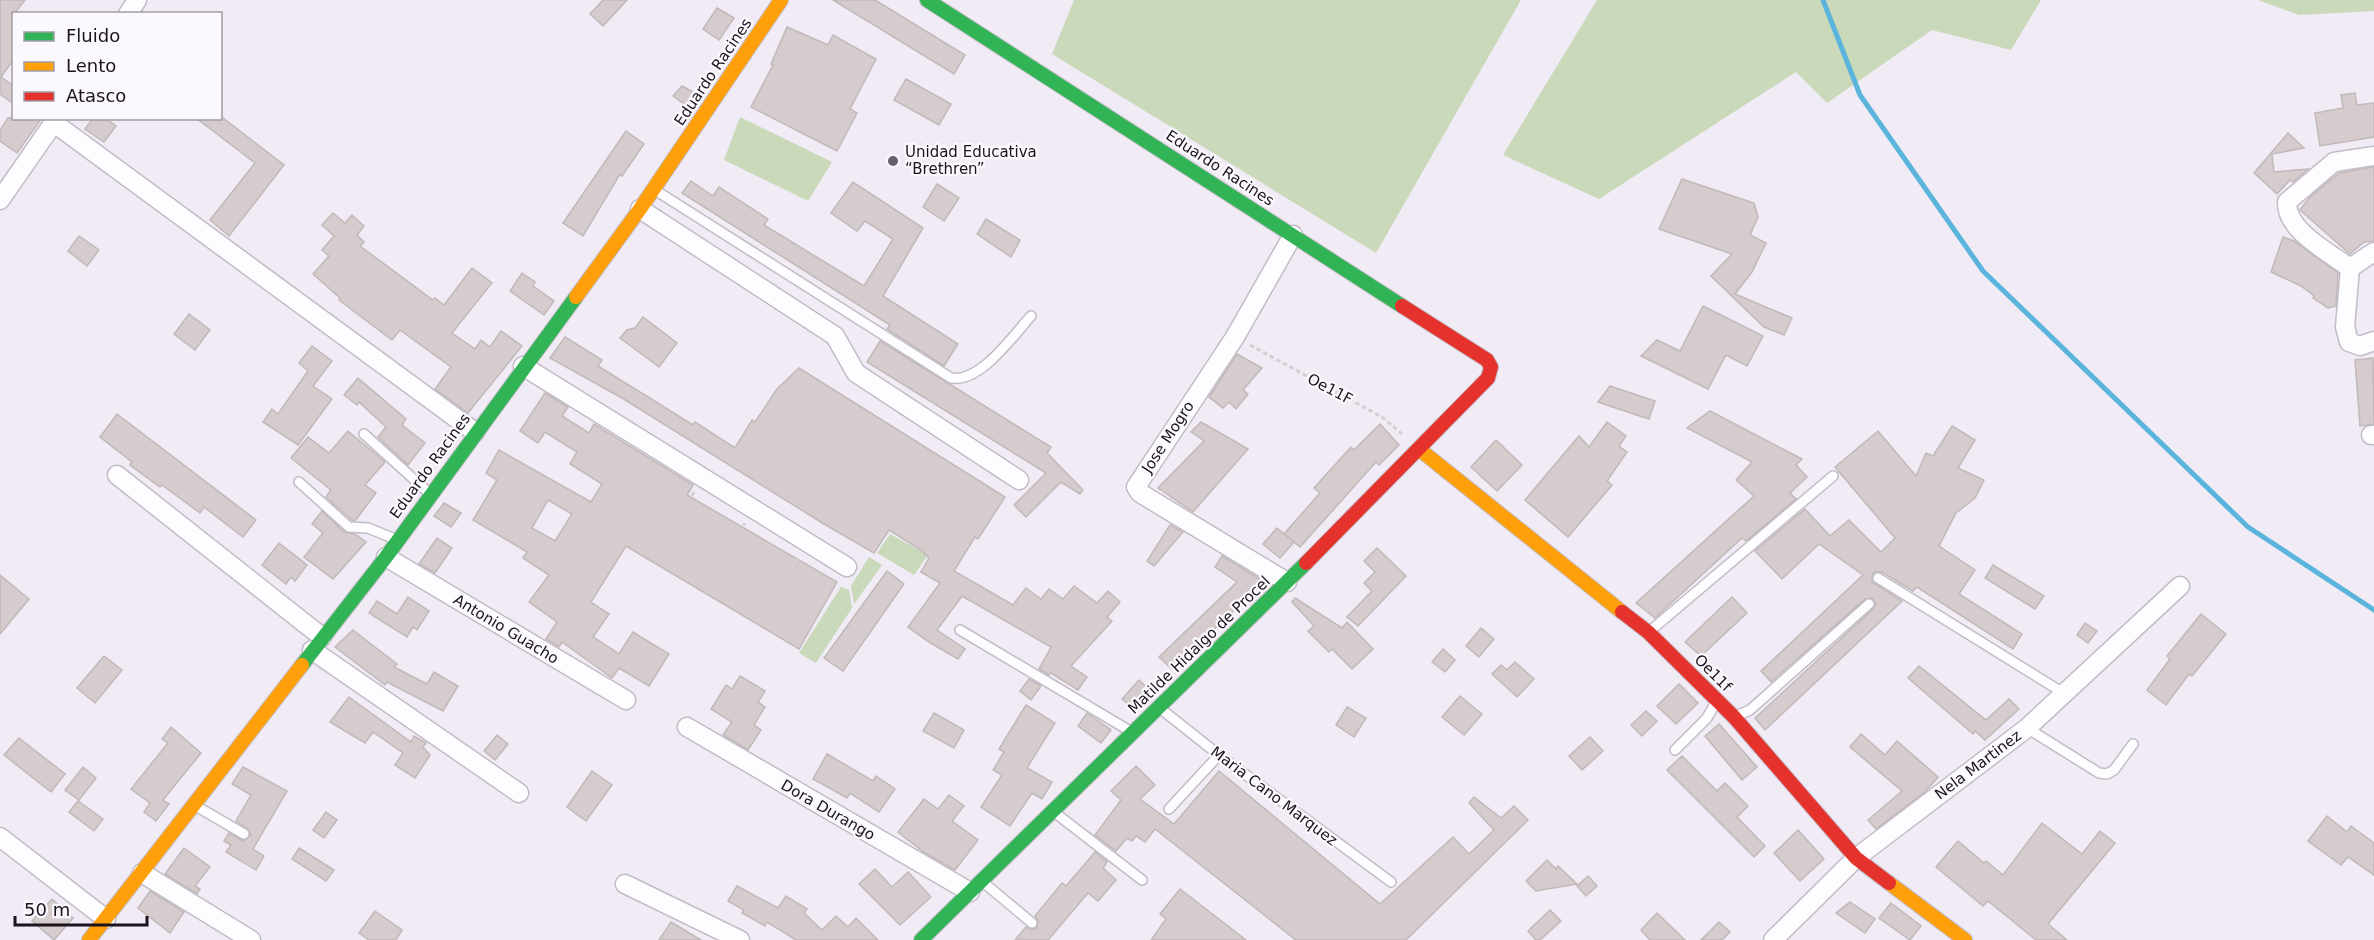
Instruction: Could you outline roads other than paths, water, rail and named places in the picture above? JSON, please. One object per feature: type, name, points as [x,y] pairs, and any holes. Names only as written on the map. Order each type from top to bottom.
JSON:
[{"type":"street","name":"Eduardo Racines","points":[[89,940],[386,557],[523,366],[640,209],[781,0]]},
{"type":"street","name":"Eduardo Racines","points":[[927,0],[1487,360],[1491,367]]},
{"type":"street","points":[[0,200],[56,121],[475,432]]},
{"type":"street","points":[[2350,268],[2291,221],[2287,202],[2334,162],[2374,156]]},
{"type":"street","points":[[640,209],[835,336],[856,374],[1019,480]]},
{"type":"street","name":"Jose Mogro","points":[[1287,582],[1140,492],[1136,487],[1235,337],[1293,235]]},
{"type":"street","points":[[2374,252],[2350,268],[2346,297],[2347,339],[2356,346],[2374,341]]},
{"type":"street","points":[[523,366],[847,567]]},
{"type":"street","name":"Matilde Hidalgo de Procel","points":[[921,940],[1287,582],[1488,378],[1491,367]]},
{"type":"street","name":"Oe11f","points":[[1419,449],[1648,632],[1734,717],[1856,858],[1965,940]]},
{"type":"street","points":[[117,475],[317,644],[519,793]]},
{"type":"street","name":"Antonio Guacho","points":[[386,557],[626,700]]},
{"type":"street","name":"Nela Martinez","points":[[1773,940],[1856,858],[2027,728],[2180,586]]},
{"type":"street","name":"Dora Durango","points":[[687,727],[976,887]]},
{"type":"street","points":[[0,838],[106,919]]},
{"type":"street","points":[[142,873],[251,940]]},
{"type":"street","points":[[625,884],[740,940]]},
{"type":"lane","points":[[653,189],[951,378],[962,380],[977,373],[1031,316]]},
{"type":"lane","points":[[364,434],[430,495]]},
{"type":"lane","points":[[1648,632],[1833,476]]},
{"type":"lane","points":[[299,482],[349,527],[368,528],[397,540]]},
{"type":"lane","points":[[1878,578],[2065,694]]},
{"type":"lane","points":[[1734,717],[1750,710],[1869,603]]},
{"type":"lane","points":[[960,630],[1132,732]]},
{"type":"lane","points":[[1675,750],[1707,718],[1717,700]]},
{"type":"lane","name":"Maria Cano Marquez","points":[[1159,707],[1219,755],[1391,882]]},
{"type":"lane","points":[[2027,728],[2099,773],[2107,774],[2114,770],[2133,744]]},
{"type":"lane","points":[[1169,809],[1219,755]]},
{"type":"lane","points":[[194,805],[244,834]]},
{"type":"lane","points":[[1052,810],[1142,880]]},
{"type":"lane","points":[[976,887],[1032,923]]},
{"type":"waterway","points":[[1823,0],[1860,95],[1983,271],[2248,527],[2374,610]]},
{"type":"place","name":"Unidad Educativa “Brethren”","points":[[893,161]]}]
